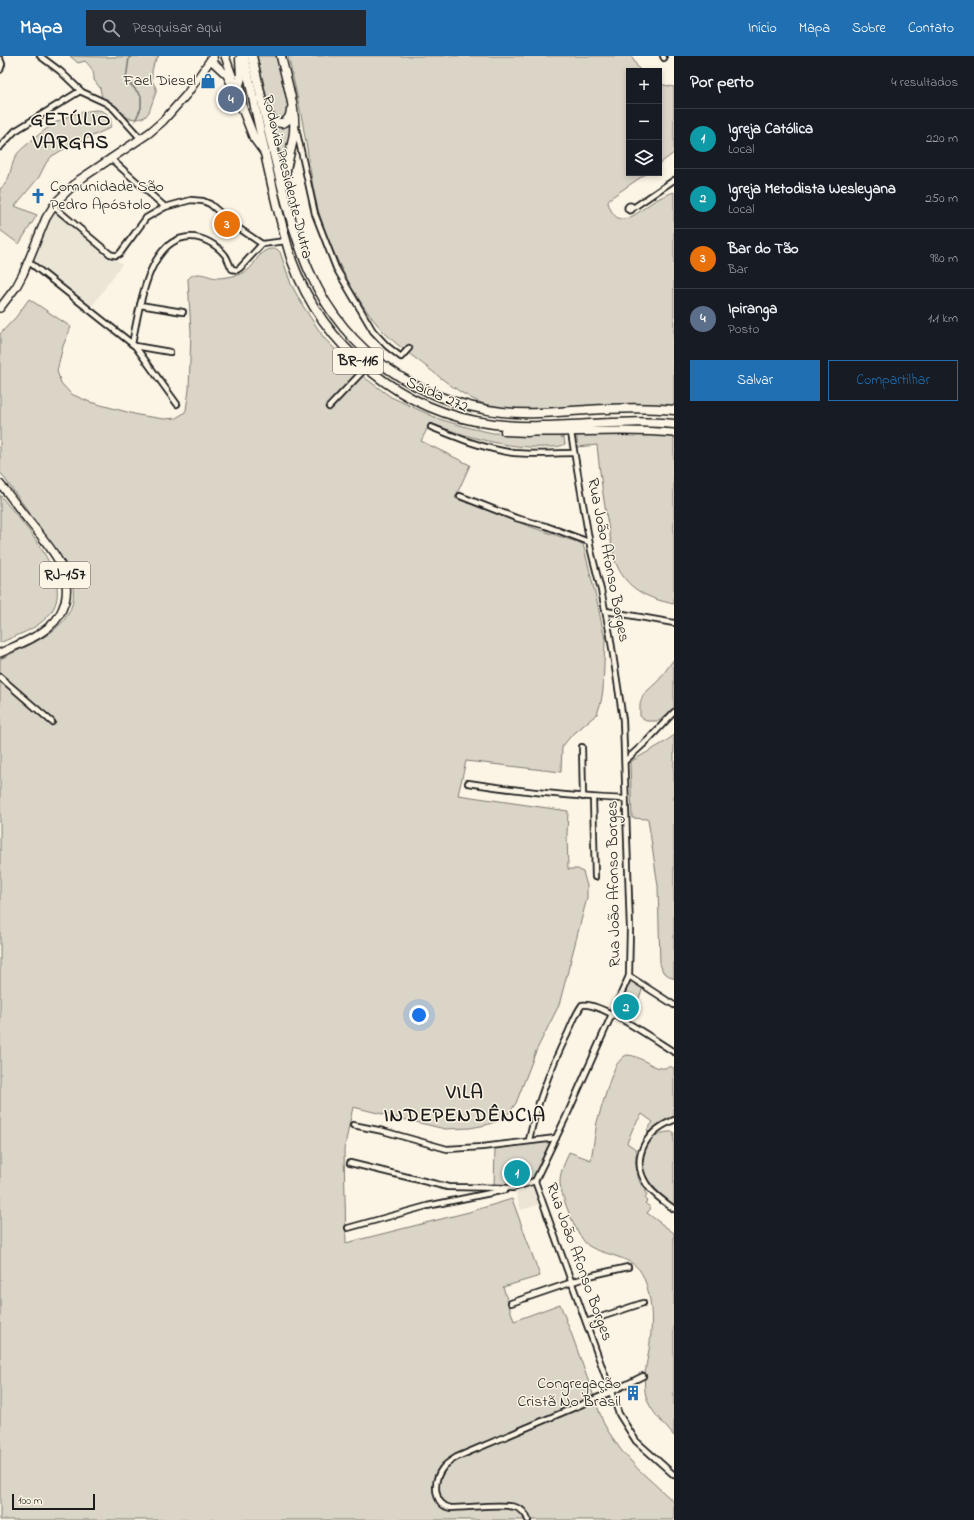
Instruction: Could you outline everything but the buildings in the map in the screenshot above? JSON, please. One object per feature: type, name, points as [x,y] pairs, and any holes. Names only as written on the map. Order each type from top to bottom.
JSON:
[{"type":"highway","points":[[240,56],[241,78],[239,85],[243,110],[254,138],[266,154]]},
{"type":"highway","name":"Rodovia Presidente Dutra","points":[[244,56],[286,241],[301,282],[326,325],[365,368],[400,392],[444,412],[464,419],[511,426],[627,422],[674,424]]},
{"type":"highway","name":"Rodovia Presidente Dutra","points":[[252,56],[288,210],[310,275],[322,296],[351,337],[376,359],[403,379],[418,387],[448,400],[478,408],[503,412],[560,412],[634,408],[674,410]]},
{"type":"highway","points":[[281,56],[294,116],[293,136],[284,178],[288,210]]},
{"type":"highway","points":[[260,92],[266,113],[272,120],[279,123],[284,122],[289,118],[291,100]]},
{"type":"highway","name":"Saída 272","points":[[289,251],[289,261],[295,277],[318,319],[338,344],[364,370],[409,400],[442,416],[479,427],[528,432]]},
{"type":"main road","points":[[213,56],[214,61],[227,75],[243,110]]},
{"type":"main road","points":[[0,308],[16,287],[29,262],[42,227],[53,206],[79,180],[110,158],[141,139],[163,121],[176,108],[213,56]]},
{"type":"main road","points":[[205,66],[224,64],[226,57]]},
{"type":"main road","points":[[226,57],[233,78],[239,85]]},
{"type":"main road","points":[[528,432],[674,432]]},
{"type":"main road","name":"RJ-157","points":[[0,484],[57,558],[64,573],[67,589],[66,598],[61,611],[51,625],[34,636],[0,653]]},
{"type":"street","points":[[40,56],[60,71],[80,91],[106,103],[114,109],[141,139]]},
{"type":"street","points":[[0,59],[2,64],[0,70]]},
{"type":"street","points":[[0,147],[15,131],[80,91]]},
{"type":"street","points":[[294,116],[315,214],[336,268],[373,331],[387,346],[401,357],[409,348]]},
{"type":"street","points":[[110,158],[165,208]]},
{"type":"street","points":[[633,208],[674,180]]},
{"type":"street","points":[[53,206],[110,254],[115,256],[119,255],[146,218],[185,200],[203,201],[210,204],[228,220],[262,244]]},
{"type":"street","points":[[133,345],[140,305],[148,274],[153,264],[163,251],[175,242],[184,238],[197,237],[205,240],[222,253],[232,269],[238,270],[262,244],[286,241]]},
{"type":"street","points":[[29,262],[133,345],[176,404]]},
{"type":"street","points":[[140,305],[183,312]]},
{"type":"street","points":[[133,345],[170,352]]},
{"type":"street","points":[[329,407],[364,370]]},
{"type":"street","points":[[431,427],[470,443],[493,449],[515,453],[574,453]]},
{"type":"street","name":"Rua João Afonso Borges","points":[[571,433],[589,542],[606,611],[620,699],[625,761],[630,929],[629,976],[536,1181],[571,1282],[622,1420],[636,1440],[674,1475]]},
{"type":"street","points":[[460,496],[516,518],[546,526],[589,542]]},
{"type":"street","points":[[606,611],[674,623]]},
{"type":"street","points":[[0,678],[52,722]]},
{"type":"street","points":[[625,761],[648,740],[674,712]]},
{"type":"street","points":[[582,747],[583,797]]},
{"type":"street","points":[[468,783],[532,793],[625,799]]},
{"type":"street","points":[[593,798],[595,877]]},
{"type":"street","points":[[629,976],[674,1005]]},
{"type":"street","points":[[529,1140],[535,1112],[546,1081],[581,1006],[584,1004],[611,1013],[674,1052]]},
{"type":"street","points":[[674,1120],[665,1124],[649,1137],[642,1148],[640,1158],[642,1173],[651,1190],[674,1209]]},
{"type":"street","points":[[352,1125],[383,1131],[447,1149],[482,1147],[529,1140],[556,1138]]},
{"type":"street","points":[[350,1164],[448,1187],[513,1188]]},
{"type":"street","points":[[348,1228],[420,1208],[513,1188],[536,1181]]},
{"type":"street","points":[[511,1304],[571,1282],[603,1272],[628,1267]]},
{"type":"street","points":[[586,1322],[644,1303]]},
{"type":"street","points":[[528,1520],[527,1516],[522,1511],[512,1506],[451,1508],[444,1506],[438,1500],[436,1488],[437,1479],[441,1470],[447,1463],[457,1457],[611,1392],[643,1376]]},
{"type":"shaded area","points":[[70,56],[159,56],[154,63],[152,71],[152,81],[156,88],[156,92],[149,112],[145,117],[138,119],[128,118],[119,112],[113,105],[102,98],[100,88],[94,80],[93,72],[85,61],[78,63]]},
{"type":"shaded area","points":[[257,56],[277,56],[289,111],[288,115],[280,120],[271,114]]},
{"type":"shaded area","points":[[288,56],[631,56],[638,68],[626,68],[626,176],[643,176],[609,199],[608,203],[612,212],[617,217],[622,219],[633,216],[656,200],[674,192],[674,406],[631,404],[546,411],[524,411],[492,407],[472,399],[454,387],[393,341],[372,319],[354,291],[331,246],[315,197],[302,117]]},
{"type":"shaded area","points":[[662,85],[674,87],[674,153],[662,162]]},
{"type":"shaded area","points":[[85,111],[103,111],[108,115],[111,121],[110,128],[52,156],[46,163],[39,177],[15,206],[37,215],[19,244],[0,230],[0,189],[7,182],[17,154],[46,129],[60,120]]},
{"type":"shaded area","points":[[271,123],[280,127],[290,124],[289,141],[283,162]]},
{"type":"shaded area","points":[[54,210],[122,264],[91,308],[35,262],[35,257]]},
{"type":"shaded area","points":[[270,249],[277,249],[280,252],[291,284],[303,306],[324,338],[357,372],[391,397],[439,419],[470,428],[493,433],[558,436],[564,438],[565,444],[559,446],[517,446],[487,441],[430,423],[421,441],[470,465],[455,498],[528,526],[583,544],[605,640],[603,690],[597,714],[570,737],[562,747],[561,772],[466,761],[458,795],[568,811],[568,869],[578,869],[583,872],[587,886],[587,898],[559,1005],[536,1051],[516,1103],[509,1113],[500,1120],[486,1125],[470,1128],[445,1129],[353,1107],[344,1150],[346,1243],[469,1212],[512,1199],[540,1276],[503,1287],[514,1321],[560,1304],[603,1422],[621,1450],[639,1470],[674,1502],[674,1520],[0,1520],[0,659],[32,644],[59,626],[68,615],[73,601],[73,585],[67,565],[0,472],[0,334],[16,317],[29,299],[71,327],[63,346],[57,371],[61,383],[71,394],[90,402],[138,415],[164,419],[176,418],[186,410],[189,390],[191,332],[188,279],[194,274],[202,274],[217,278],[241,274],[251,267],[263,252]]},
{"type":"shaded area","points":[[599,433],[674,436],[674,604],[655,599],[638,591],[625,579],[615,561],[604,504],[597,445],[577,447],[577,434]]},
{"type":"shaded area","points":[[0,495],[33,536],[44,553],[52,570],[57,587],[56,602],[48,616],[43,621],[32,629],[0,643]]},
{"type":"shaded area","points":[[674,659],[674,708],[659,721],[646,721],[640,716],[640,704],[643,695],[659,680]]},
{"type":"shaded area","points":[[674,735],[674,979],[663,972],[660,964],[658,886],[648,819],[632,818],[630,762],[665,742]]},
{"type":"shaded area","points":[[631,980],[643,988],[637,1003],[623,995]]},
{"type":"shaded area","points":[[627,1055],[636,1057],[653,1066],[674,1068],[674,1117],[659,1125],[650,1133],[647,1130],[653,1122],[642,1114],[633,1128],[627,1143],[637,1150],[637,1174],[647,1195],[645,1199],[647,1201],[645,1203],[651,1208],[647,1213],[674,1233],[674,1436],[653,1411],[646,1395],[645,1372],[651,1334],[651,1317],[650,1300],[643,1276],[639,1269],[627,1260],[589,1246],[585,1242],[570,1216],[563,1196],[560,1181],[563,1166],[569,1152],[591,1160],[597,1122],[610,1080],[616,1065],[623,1057]]},
{"type":"shaded area","points":[[674,1132],[674,1205],[653,1186],[647,1178],[643,1170],[642,1162],[643,1153],[649,1141],[656,1135]]},
{"type":"shaded area","points":[[551,1140],[534,1177],[504,1185],[494,1186],[495,1148]]},
{"type":"shaded area","points":[[533,1186],[534,1189],[536,1189],[541,1204],[521,1210],[516,1194],[523,1191],[522,1189]]},
{"type":"waterway","points":[[132,56],[129,58],[126,79],[141,96],[141,108],[135,121]]},
{"type":"place","name":"Fael Diesel","points":[[208,81]]},
{"type":"place","name":"Ipiranga","points":[[231,99]]},
{"type":"place","name":"Comunidade São Pedro Apóstolo","points":[[38,196]]},
{"type":"place","name":"Bar do Tão","points":[[227,224]]},
{"type":"place","name":"Igreja Metodista Wesleyana","points":[[626,1007]]},
{"type":"place","name":"Igreja Católica","points":[[517,1173]]},
{"type":"place","name":"Congregação Cristã No Brasil","points":[[633,1393]]},
{"type":"district","name":"GETÚLIO VARGAS","points":[[71,132]]},
{"type":"district","name":"VILA INDEPENDÊNCIA","points":[[465,1104]]}]
